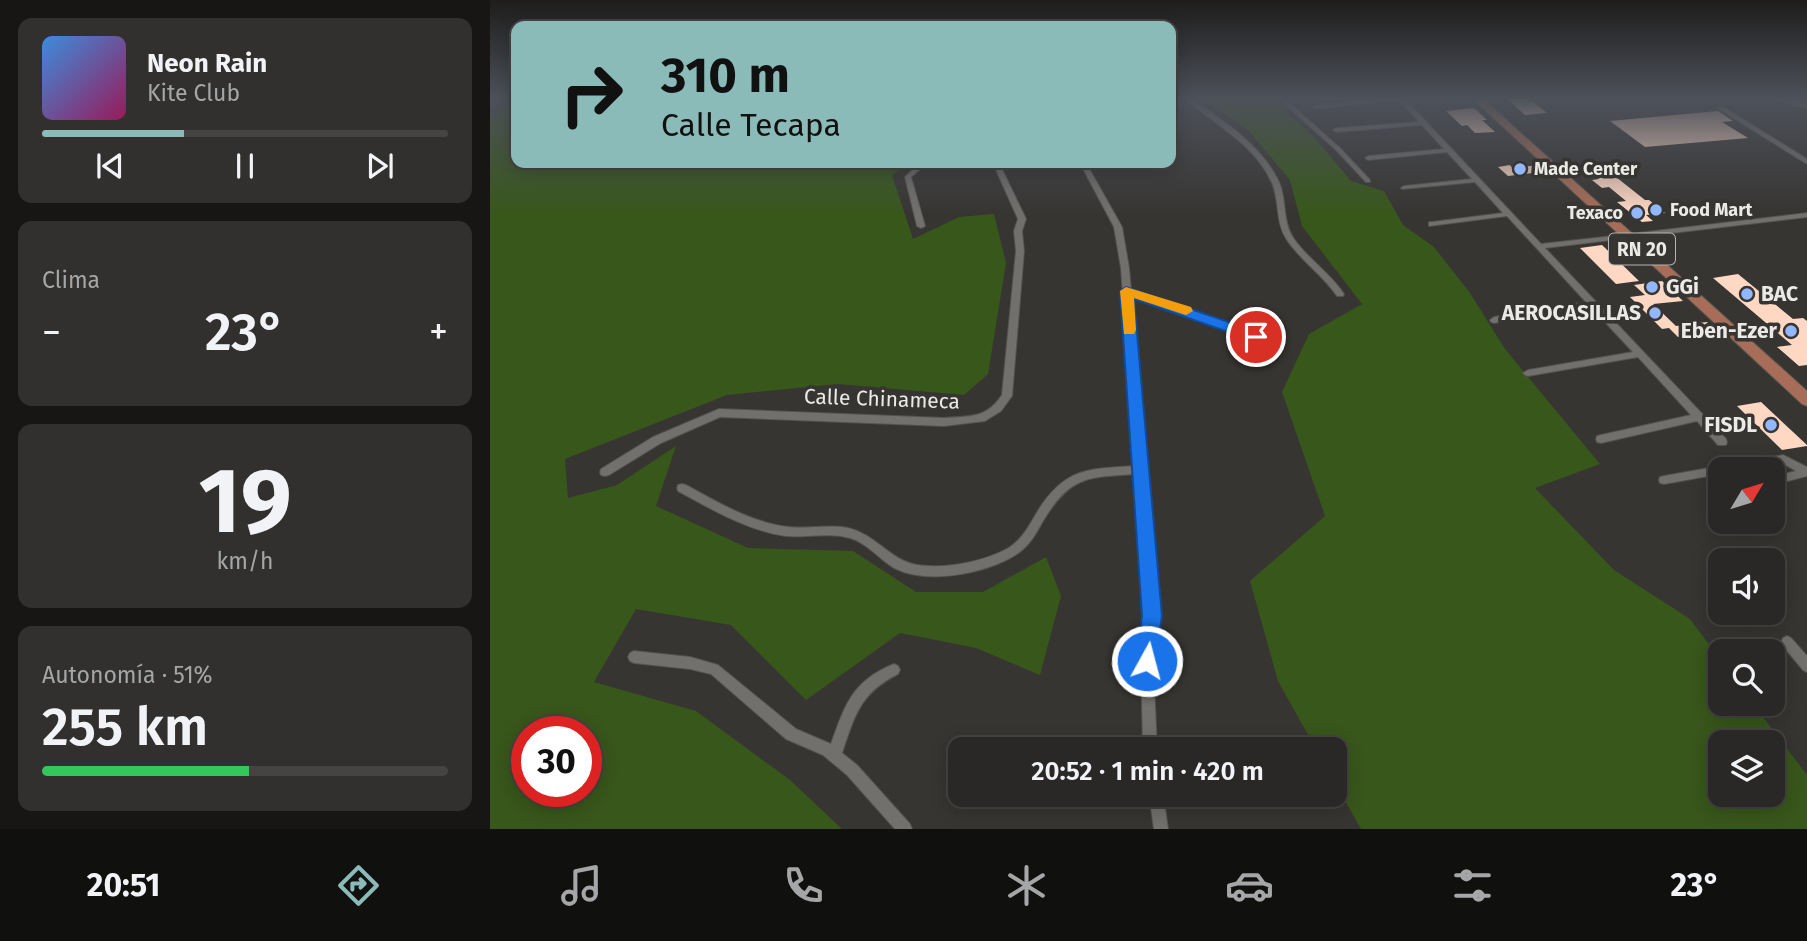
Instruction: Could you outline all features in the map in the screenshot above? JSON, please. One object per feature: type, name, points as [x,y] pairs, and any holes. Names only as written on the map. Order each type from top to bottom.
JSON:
[{"type":"highway","name":"RN 20","points":[[1521,137],[1807,388]]},
{"type":"highway","name":"RN 20","points":[[1528,137],[1807,400]]},
{"type":"street","points":[[1238,137],[1266,166],[1280,196],[1282,224],[1288,237],[1330,278],[1340,294]]},
{"type":"street","points":[[1324,137],[1368,181]]},
{"type":"street","points":[[1436,137],[1722,442]]},
{"type":"street","points":[[1767,137],[1807,162]]},
{"type":"street","points":[[1368,158],[1448,150]]},
{"type":"street","points":[[918,168],[908,177],[921,226]]},
{"type":"street","name":"Calle Chinameca","points":[[605,472],[657,440],[719,413],[944,422],[982,418],[998,409],[1007,396],[1020,251],[1018,231],[1022,219],[998,168]]},
{"type":"street","points":[[1086,168],[1118,227],[1126,291],[1152,616],[1147,661],[1150,737]]},
{"type":"street","points":[[1404,188],[1477,180]]},
{"type":"street","points":[[1432,224],[1509,214]]},
{"type":"street","points":[[1540,246],[1807,215]]},
{"type":"street","points":[[1126,291],[1256,337]]},
{"type":"street","points":[[1494,320],[1593,303]]},
{"type":"street","points":[[1528,373],[1640,354]]},
{"type":"street","points":[[1601,439],[1699,417]]},
{"type":"street","points":[[1785,460],[1807,472]]},
{"type":"street","points":[[682,488],[741,518],[780,530],[847,533],[866,538],[906,568],[933,571],[970,566],[1012,552],[1027,540],[1056,491],[1068,481],[1084,474],[1139,470]]},
{"type":"street","points":[[1664,480],[1708,472]]},
{"type":"street","points":[[1788,477],[1807,472]]},
{"type":"street","points":[[1787,642],[1807,666]]},
{"type":"street","points":[[634,657],[690,663],[714,669],[790,734],[828,750],[852,770],[905,829]]},
{"type":"street","points":[[834,755],[849,713],[859,695],[876,677],[894,670]]},
{"type":"street","points":[[1158,807],[1161,829]]},
{"type":"green space","points":[[490,137],[511,137],[511,168],[901,168],[892,175],[913,239],[959,217],[994,214],[1006,263],[988,374],[964,395],[838,384],[727,395],[565,459],[568,498],[617,485],[676,446],[656,506],[748,548],[853,551],[916,592],[983,592],[1046,557],[1061,596],[1040,675],[976,648],[900,633],[806,700],[731,625],[636,609],[594,682],[696,711],[790,780],[842,829],[490,829]]},
{"type":"green space","points":[[1254,137],[1314,137],[1351,181],[1384,191],[1403,225],[1434,247],[1470,293],[1505,349],[1600,464],[1535,488],[1614,570],[1690,619],[1708,643],[1708,716],[1762,716],[1773,730],[1708,730],[1708,807],[1785,807],[1785,746],[1807,775],[1807,829],[1361,829],[1347,804],[1347,737],[1309,737],[1278,681],[1250,581],[1325,516],[1282,392],[1309,334],[1362,304],[1302,226],[1290,180]]},
{"type":"building","points":[[1631,137],[1748,138],[1645,147]]},
{"type":"building","name":"Made Center","points":[[1510,165],[1512,168],[1539,165],[1533,173],[1508,176],[1498,167]]},
{"type":"building","points":[[1611,173],[1665,213],[1646,215],[1653,221],[1642,222],[1617,202],[1626,201],[1609,187],[1602,188],[1592,180],[1599,179],[1594,176]]},
{"type":"building","points":[[1602,245],[1639,281],[1616,284],[1580,248]]},
{"type":"building","points":[[1738,274],[1793,319],[1803,318],[1807,321],[1807,365],[1799,366],[1777,347],[1792,345],[1713,278]]},
{"type":"building","name":"AEROCASILLAS","points":[[1662,281],[1683,301],[1653,304],[1676,326],[1707,322],[1718,332],[1678,337],[1669,328],[1662,329],[1630,297],[1645,295],[1634,285]]},
{"type":"building","name":"FISDL","points":[[1761,402],[1807,446],[1782,450],[1737,406]]},
{"type":"slow traffic","points":[[1129,330],[1126,291],[1186,311]]},
{"type":"place","name":"Made Center","points":[[1520,169]]},
{"type":"place","name":"Food Mart","points":[[1656,210]]},
{"type":"place","name":"Texaco","points":[[1637,213]]},
{"type":"place","name":"GGi","points":[[1652,287]]},
{"type":"place","name":"BAC","points":[[1747,294]]},
{"type":"place","name":"AEROCASILLAS","points":[[1655,313]]},
{"type":"place","name":"Eben-Ezer","points":[[1791,331]]},
{"type":"place","name":"FISDL","points":[[1771,425]]},
{"type":"route","points":[[1147,661],[1152,616],[1126,291],[1256,337]]}]
